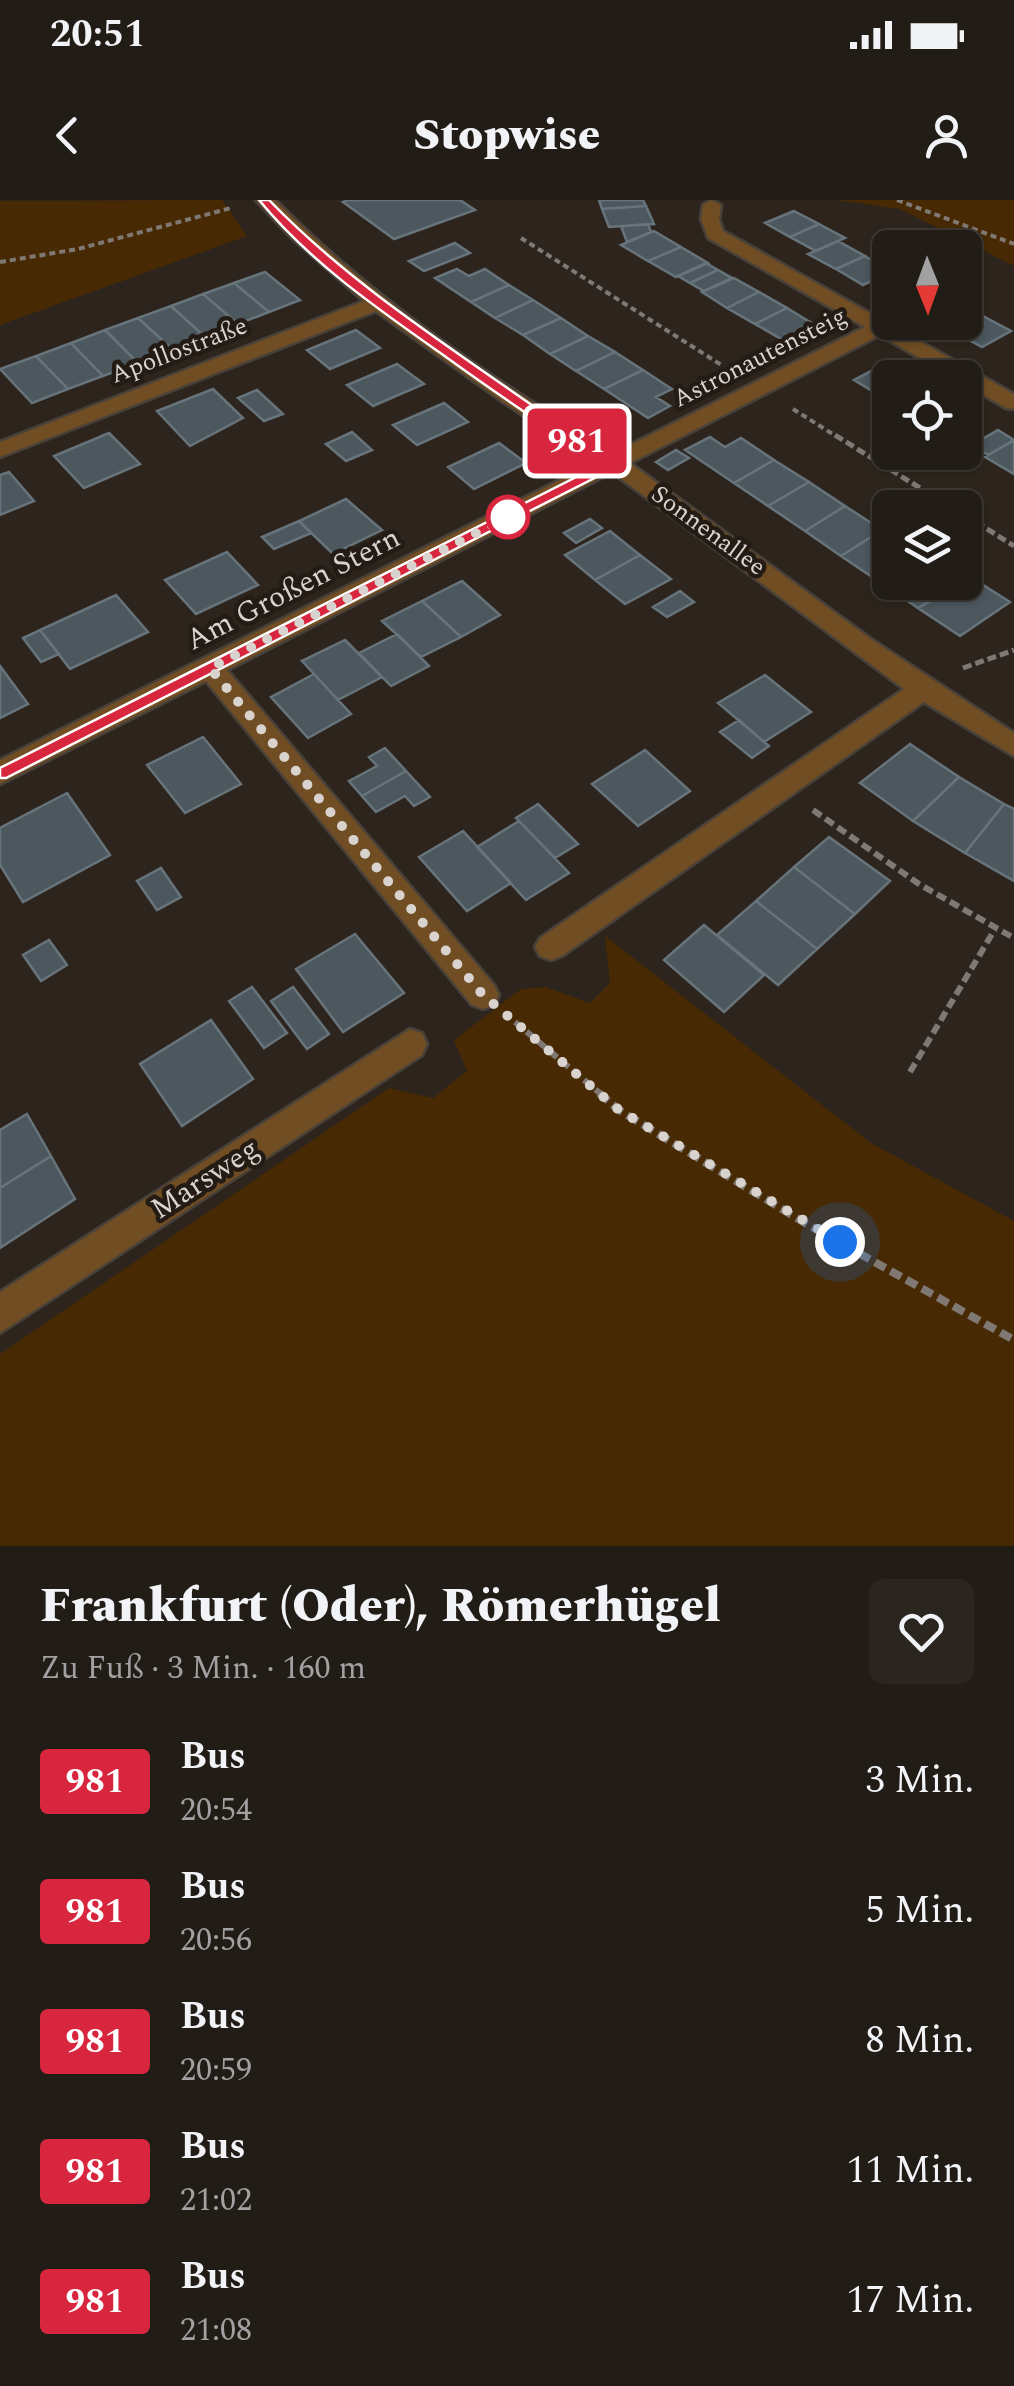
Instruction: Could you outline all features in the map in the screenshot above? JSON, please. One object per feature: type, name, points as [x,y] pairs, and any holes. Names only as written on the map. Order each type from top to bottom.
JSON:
[{"type":"street","name":"Sonnenallee","points":[[265,200],[303,241],[378,303],[554,428],[615,464],[924,689],[1014,746]]},
{"type":"street","name":"Astronautensteig","points":[[712,205],[710,219],[715,234],[872,326]]},
{"type":"street","name":"Apollostraße","points":[[0,450],[378,303]]},
{"type":"street","name":"Astronautensteig","points":[[615,464],[872,332]]},
{"type":"street","name":"Astronautensteig","points":[[897,340],[1014,403]]},
{"type":"street","name":"Am Großen Stern","points":[[0,774],[615,464]]},
{"type":"street","points":[[210,668],[483,995]]},
{"type":"street","points":[[551,947],[924,689]]},
{"type":"street","name":"Marsweg","points":[[0,1314],[410,1044]]},
{"type":"path","points":[[898,200],[1014,244]]},
{"type":"path","points":[[0,262],[78,249],[243,205]]},
{"type":"path","points":[[982,526],[1014,546]]},
{"type":"path","points":[[782,786],[877,856],[1014,938]]},
{"type":"path","points":[[910,1072],[996,929]]},
{"type":"path","points":[[483,995],[619,1110],[805,1223],[1014,1340]]},
{"type":"shaded area","points":[[222,200],[247,236],[0,325],[0,201]]},
{"type":"shaded area","points":[[837,200],[1014,200],[1014,266],[982,250],[982,230],[942,230],[900,209]]},
{"type":"shaded area","points":[[605,936],[871,1143],[1014,1221],[1014,1546],[0,1546],[0,1354],[389,1088],[433,1098],[467,1071],[454,1040],[521,989],[545,987],[590,1003],[610,983]]},
{"type":"building","points":[[460,200],[475,210],[394,239],[343,202]]},
{"type":"building","points":[[599,200],[643,200],[646,206],[602,209]]},
{"type":"building","points":[[646,206],[654,224],[609,227],[602,209]]},
{"type":"building","points":[[794,211],[819,224],[790,237],[765,223]]},
{"type":"building","points":[[648,224],[651,232],[627,242],[621,226]]},
{"type":"building","points":[[819,224],[845,238],[816,251],[790,237]]},
{"type":"building","points":[[654,231],[681,247],[648,261],[621,245]]},
{"type":"building","points":[[838,241],[865,256],[836,269],[808,254]]},
{"type":"building","points":[[455,243],[470,253],[424,271],[409,261]]},
{"type":"building","points":[[681,247],[708,263],[676,277],[648,261]]},
{"type":"building","points":[[865,256],[872,260],[872,281],[863,285],[836,269]]},
{"type":"building","points":[[706,263],[718,270],[690,283],[678,276]]},
{"type":"building","points":[[457,269],[469,276],[485,269],[509,285],[471,302],[435,278]]},
{"type":"building","points":[[718,270],[732,278],[704,291],[690,283]]},
{"type":"building","points":[[265,272],[300,300],[269,312],[234,283]]},
{"type":"building","points":[[734,278],[759,292],[727,308],[702,292]]},
{"type":"building","points":[[234,283],[269,312],[238,324],[203,294]]},
{"type":"building","points":[[509,285],[533,300],[495,318],[471,302]]},
{"type":"building","points":[[759,292],[787,308],[755,324],[727,308]]},
{"type":"building","points":[[203,294],[238,324],[205,337],[171,306]]},
{"type":"building","points":[[533,300],[561,318],[523,335],[495,318]]},
{"type":"building","points":[[171,306],[205,337],[172,349],[138,318]]},
{"type":"building","points":[[787,308],[815,325],[783,340],[755,324]]},
{"type":"building","points":[[982,316],[1011,331],[982,347],[969,340],[982,340]]},
{"type":"building","points":[[138,318],[172,349],[138,363],[105,330]]},
{"type":"building","points":[[561,318],[588,336],[550,354],[523,335]]},
{"type":"building","points":[[105,330],[138,363],[103,376],[71,343]]},
{"type":"building","points":[[356,330],[380,348],[330,369],[307,350]]},
{"type":"building","points":[[588,336],[615,352],[576,371],[550,354]]},
{"type":"building","points":[[71,343],[103,376],[68,389],[36,356]]},
{"type":"building","points":[[615,352],[643,370],[604,389],[576,371]]},
{"type":"building","points":[[36,356],[68,389],[32,403],[0,369]]},
{"type":"building","points":[[397,364],[424,384],[373,406],[347,385]]},
{"type":"building","points":[[643,370],[672,389],[656,397],[670,406],[648,418],[604,389]]},
{"type":"building","points":[[872,370],[872,391],[854,380]]},
{"type":"building","points":[[213,389],[243,418],[190,446],[157,411]]},
{"type":"building","points":[[257,390],[283,414],[264,421],[238,398]]},
{"type":"building","points":[[444,403],[468,422],[417,445],[393,425]]},
{"type":"building","points":[[998,430],[1014,440],[988,455],[982,451],[982,439]]},
{"type":"building","points":[[352,432],[372,450],[346,461],[326,444]]},
{"type":"building","points":[[109,433],[140,464],[84,488],[54,456]]},
{"type":"building","points":[[710,437],[725,447],[741,438],[774,460],[734,483],[685,450]]},
{"type":"building","points":[[1014,440],[1014,474],[985,457]]},
{"type":"building","points":[[499,443],[526,463],[474,489],[448,467]]},
{"type":"building","points":[[676,450],[689,458],[668,470],[656,462]]},
{"type":"building","points":[[774,460],[809,482],[768,506],[734,483]]},
{"type":"building","points":[[9,472],[34,501],[0,515],[0,475]]},
{"type":"building","points":[[809,482],[845,506],[805,531],[768,506]]},
{"type":"building","points":[[346,499],[382,530],[333,554],[299,521]]},
{"type":"building","points":[[845,506],[872,524],[872,536],[841,556],[805,531]]},
{"type":"building","points":[[590,519],[602,528],[576,543],[564,533]]},
{"type":"building","points":[[299,521],[311,533],[274,549],[262,537]]},
{"type":"building","points":[[610,531],[640,555],[595,580],[565,555]]},
{"type":"building","points":[[872,536],[872,577],[841,556]]},
{"type":"building","points":[[227,552],[258,585],[196,614],[165,580]]},
{"type":"building","points":[[640,555],[671,579],[625,604],[595,580]]},
{"type":"building","points":[[462,581],[500,615],[461,637],[422,601]]},
{"type":"building","points":[[982,584],[1010,602],[960,636],[918,608],[932,600],[982,600]]},
{"type":"building","points":[[680,591],[694,602],[667,617],[653,607]]},
{"type":"building","points":[[116,595],[148,632],[70,669],[40,630]]},
{"type":"building","points":[[906,600],[931,600],[918,608]]},
{"type":"building","points":[[422,601],[461,637],[421,657],[382,621]]},
{"type":"building","points":[[40,630],[59,654],[41,662],[23,638]]},
{"type":"building","points":[[397,634],[429,666],[391,686],[359,653]]},
{"type":"building","points":[[345,640],[382,677],[338,700],[302,661]]},
{"type":"building","points":[[0,666],[28,704],[0,718]]},
{"type":"building","points":[[314,674],[351,714],[308,738],[271,697]]},
{"type":"building","points":[[765,675],[811,712],[764,742],[718,703]]},
{"type":"building","points":[[739,720],[769,746],[752,758],[720,732]]},
{"type":"building","points":[[203,737],[241,784],[185,813],[147,765]]},
{"type":"building","points":[[910,744],[959,777],[913,821],[860,783]]},
{"type":"building","points":[[385,748],[406,771],[362,796],[349,781],[377,766],[369,757]]},
{"type":"building","points":[[645,750],[690,791],[638,826],[592,784]]},
{"type":"building","points":[[406,771],[430,797],[414,806],[405,796],[376,812],[362,796]]},
{"type":"building","points":[[959,777],[1004,804],[965,853],[913,821]]},
{"type":"building","points":[[67,793],[110,855],[23,902],[0,865],[0,828]]},
{"type":"building","points":[[538,804],[578,844],[555,858],[516,818]]},
{"type":"building","points":[[1004,804],[1014,809],[1014,881],[965,853]]},
{"type":"building","points":[[519,821],[569,873],[526,900],[477,847]]},
{"type":"building","points":[[463,831],[511,883],[467,911],[419,857]]},
{"type":"building","points":[[829,837],[890,881],[855,914],[794,867]]},
{"type":"building","points":[[794,867],[855,914],[817,949],[756,901]]},
{"type":"building","points":[[161,868],[181,897],[157,910],[137,881]]},
{"type":"building","points":[[756,901],[817,949],[778,985],[717,935]]},
{"type":"building","points":[[704,925],[764,975],[724,1012],[664,960]]},
{"type":"building","points":[[355,934],[404,993],[343,1032],[296,969]]},
{"type":"building","points":[[49,940],[67,965],[41,981],[23,955]]},
{"type":"building","points":[[252,987],[287,1033],[264,1048],[229,1001]]},
{"type":"building","points":[[293,987],[329,1034],[307,1049],[271,1001]]},
{"type":"building","points":[[211,1020],[253,1079],[182,1126],[140,1064]]},
{"type":"building","points":[[27,1114],[51,1156],[0,1188],[0,1130]]},
{"type":"building","points":[[51,1156],[75,1199],[0,1248],[0,1188]]},
{"type":"bus line","name":"981","points":[[0,773],[615,464],[554,428],[378,303],[303,241],[265,200]]},
{"type":"route","points":[[508,517],[210,668],[483,995],[619,1110],[840,1242]]}]
